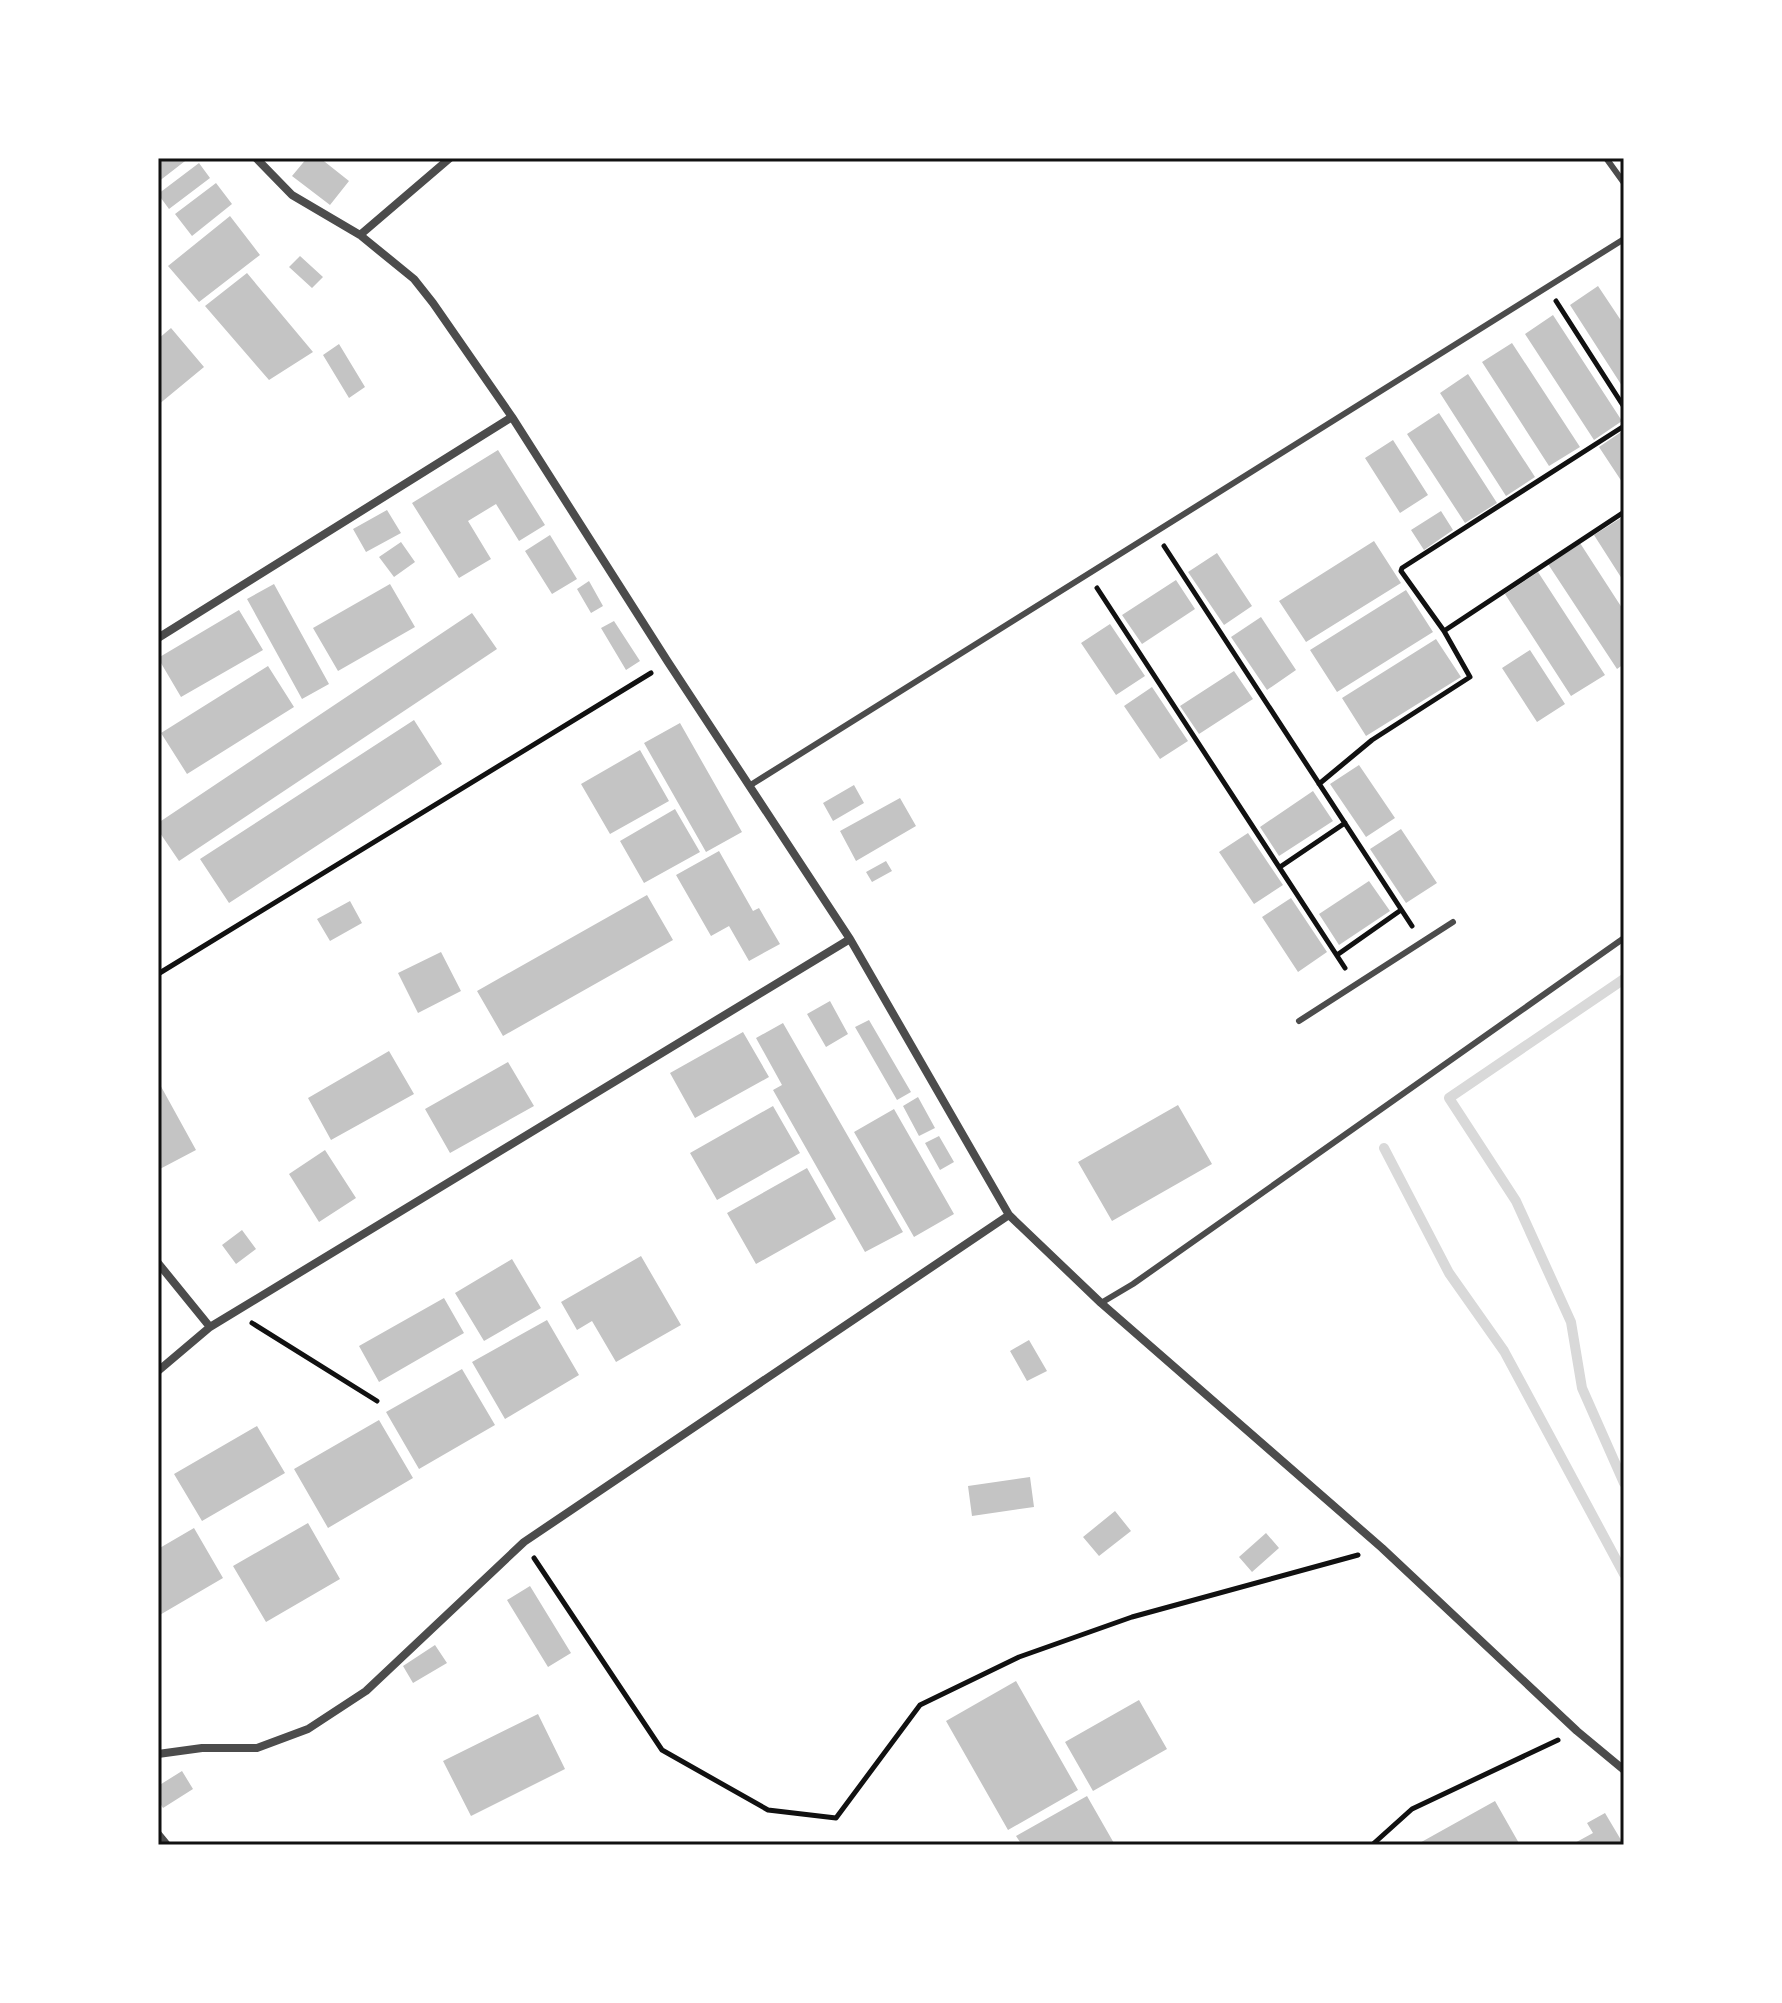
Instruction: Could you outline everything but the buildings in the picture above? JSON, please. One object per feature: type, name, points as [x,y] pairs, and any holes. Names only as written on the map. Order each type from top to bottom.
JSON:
[{"type":"street","points":[[256,158],[292,195],[360,235],[414,279],[433,303],[512,417],[850,939],[1009,1215],[1101,1303],[1382,1548],[1577,1731],[1624,1770]]},
{"type":"street","points":[[360,235],[450,158]]},
{"type":"street","points":[[158,638],[512,417]]},
{"type":"street","points":[[158,1371],[210,1327],[234,1312],[850,939]]},
{"type":"street","points":[[158,1754],[202,1748],[257,1748],[308,1729],[366,1691],[524,1542],[1009,1215]]},
{"type":"street","points":[[158,1263],[210,1327]]},
{"type":"street","points":[[158,1834],[167,1845]]},
{"type":"lane","points":[[1606,158],[1624,183]]},
{"type":"lane","points":[[749,786],[1624,239]]},
{"type":"lane","points":[[1299,1021],[1453,922]]},
{"type":"lane","points":[[1101,1303],[1133,1284],[1624,938]]},
{"type":"path","points":[[1547,287],[1624,407]]},
{"type":"path","points":[[1319,784],[1372,740],[1470,677],[1444,631],[1401,571],[1402,568],[1624,426]]},
{"type":"path","points":[[1444,631],[1624,512]]},
{"type":"path","points":[[1154,532],[1422,941]]},
{"type":"path","points":[[1088,574],[1356,984]]},
{"type":"path","points":[[158,974],[668,662]]},
{"type":"path","points":[[1280,867],[1345,823]]},
{"type":"path","points":[[1337,955],[1401,910]]},
{"type":"path","points":[[234,1312],[377,1401]]},
{"type":"path","points":[[524,1542],[662,1750],[768,1810],[836,1818],[920,1705],[1019,1657],[1132,1617],[1382,1548]]},
{"type":"path","points":[[1372,1845],[1412,1809],[1577,1731]]},
{"type":"waterway","points":[[1624,979],[1449,1098],[1516,1201],[1571,1322],[1582,1388],[1624,1483]]},
{"type":"waterway","points":[[1384,1148],[1449,1273],[1504,1351],[1624,1574]]}]
